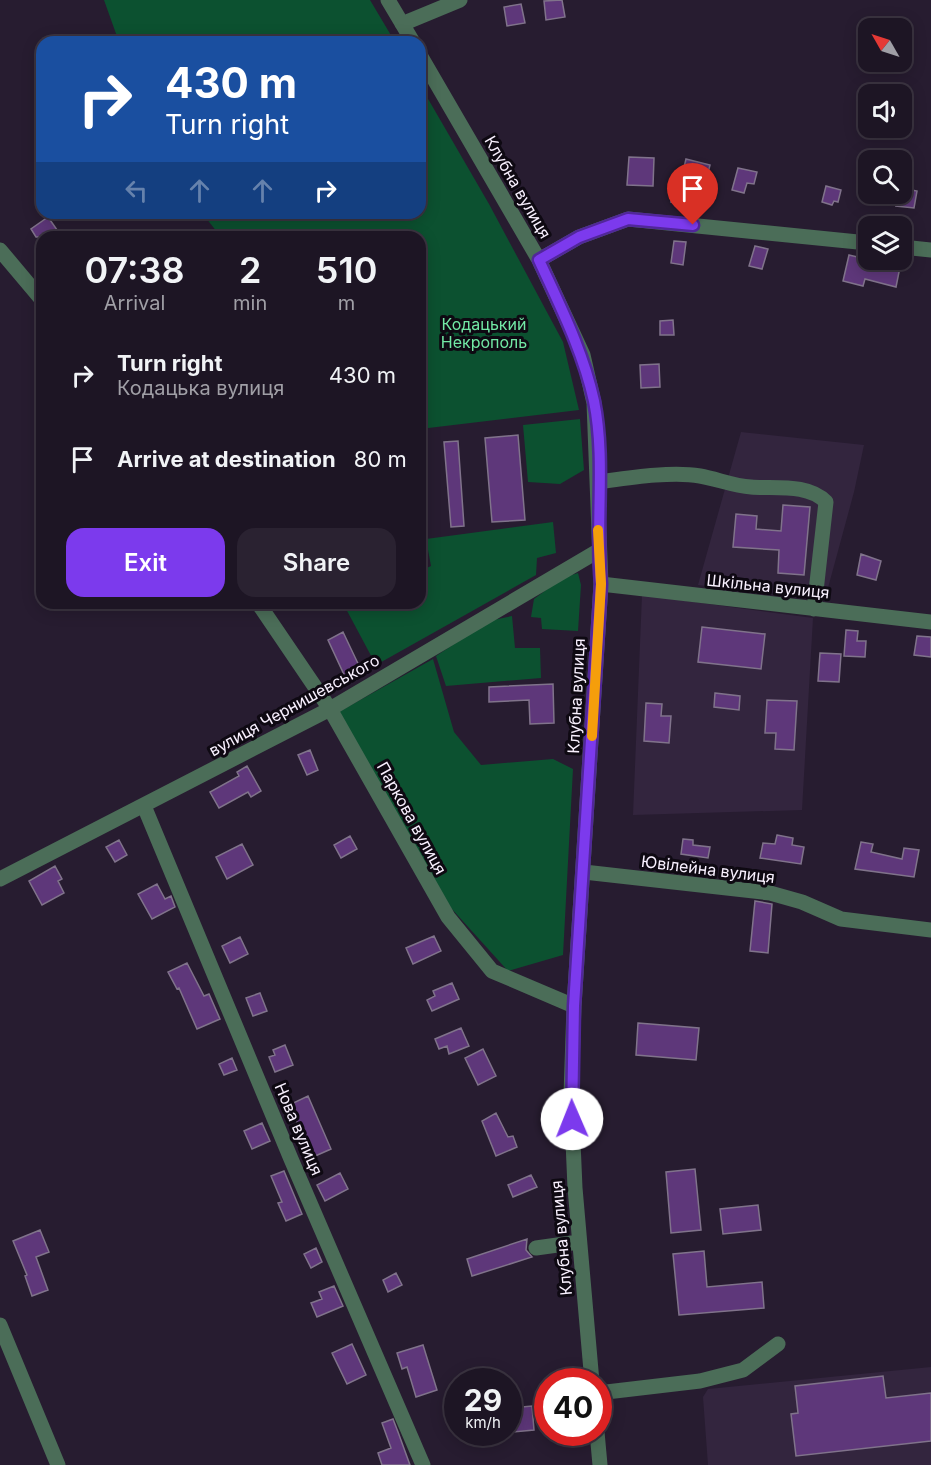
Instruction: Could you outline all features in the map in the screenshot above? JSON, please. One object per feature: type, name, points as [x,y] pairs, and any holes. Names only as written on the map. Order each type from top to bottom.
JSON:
[{"type":"street","points":[[388,0],[409,36]]},
{"type":"street","points":[[402,24],[460,0]]},
{"type":"street","name":"Клубна вулиця","points":[[426,65],[539,260],[582,355],[594,403],[601,584],[574,1006],[571,1095],[579,1242],[591,1368]]},
{"type":"street","points":[[539,260],[579,237],[628,219],[858,242]]},
{"type":"street","points":[[912,248],[931,250]]},
{"type":"street","points":[[0,250],[36,293]]},
{"type":"street","points":[[598,482],[698,475],[748,487],[794,488],[820,496],[826,502],[826,520],[814,609]]},
{"type":"street","name":"вулиця Чернишевського","points":[[0,879],[330,709],[598,551]]},
{"type":"street","name":"Шкільна вулиця","points":[[601,584],[931,621]]},
{"type":"street","name":"Паркова вулиця","points":[[262,609],[330,709],[455,926],[492,971],[574,1006]]},
{"type":"street","name":"Нова вулиця","points":[[144,806],[291,1159],[423,1465]]},
{"type":"street","name":"Ювілейна вулиця","points":[[584,872],[770,893],[802,902],[841,919],[931,930]]},
{"type":"street","points":[[536,1248],[579,1242]]},
{"type":"street","points":[[0,1325],[58,1465]]},
{"type":"street","points":[[612,1391],[700,1381],[743,1370],[778,1344]]},
{"type":"street","points":[[598,1446],[600,1465]]},
{"type":"shaded area","points":[[741,432],[864,445],[854,492],[825,599],[698,585]]},
{"type":"shaded area","points":[[642,595],[813,618],[802,810],[633,815]]},
{"type":"shaded area","points":[[931,1367],[931,1465],[708,1465],[703,1397],[708,1389]]},
{"type":"green space","points":[[104,0],[370,0],[391,36],[117,36]]},
{"type":"green space","name":"Кодацький Некрополь","points":[[426,95],[489,204],[563,342],[579,410],[426,428],[426,231],[216,231],[207,219],[426,219]]},
{"type":"green space","points":[[580,419],[584,470],[560,484],[528,482],[523,425]]},
{"type":"green space","points":[[553,522],[556,553],[537,558],[536,575],[376,665],[346,609],[426,609],[426,568],[431,566],[426,539]]},
{"type":"green space","points":[[578,573],[581,585],[578,631],[542,629],[541,618],[531,617],[534,599],[562,578]]},
{"type":"green space","points":[[512,616],[515,648],[540,648],[541,678],[446,686],[436,656],[489,621]]},
{"type":"green space","points":[[433,659],[454,732],[481,765],[553,759],[573,769],[563,955],[508,971],[451,908],[337,713]]},
{"type":"building","points":[[562,0],[565,17],[546,20],[544,1]]},
{"type":"building","points":[[521,4],[525,23],[507,26],[504,7]]},
{"type":"building","points":[[629,157],[654,158],[653,186],[627,185]]},
{"type":"building","points":[[686,159],[710,165],[705,185],[681,180]]},
{"type":"building","points":[[738,168],[757,172],[754,184],[747,183],[744,193],[732,190]]},
{"type":"building","points":[[673,186],[683,187],[681,203],[671,202]]},
{"type":"building","points":[[826,186],[841,190],[838,202],[834,201],[832,205],[822,202]]},
{"type":"building","points":[[912,190],[917,191],[914,208],[896,206],[897,204],[912,204]]},
{"type":"building","points":[[45,219],[49,219],[58,231],[36,231],[36,237],[31,229]]},
{"type":"building","points":[[674,241],[686,242],[683,265],[671,263]]},
{"type":"building","points":[[755,246],[768,249],[762,269],[749,266]]},
{"type":"building","points":[[849,255],[858,257],[858,270],[899,270],[896,287],[865,279],[863,286],[843,281]]},
{"type":"building","points":[[673,320],[674,335],[660,335],[660,321]]},
{"type":"building","points":[[659,364],[660,387],[641,388],[640,365]]},
{"type":"building","points":[[518,435],[525,520],[492,522],[485,438]]},
{"type":"building","points":[[458,441],[464,526],[451,527],[444,442]]},
{"type":"building","points":[[783,505],[810,507],[804,575],[778,573],[779,550],[733,547],[736,514],[757,516],[756,529],[781,531]]},
{"type":"building","points":[[861,554],[881,561],[876,580],[857,575]]},
{"type":"building","points":[[702,627],[765,634],[761,669],[698,662]]},
{"type":"building","points":[[846,630],[858,631],[857,641],[866,641],[865,657],[844,656]]},
{"type":"building","points":[[343,632],[363,674],[347,681],[328,640]]},
{"type":"building","points":[[917,636],[931,637],[931,657],[914,655]]},
{"type":"building","points":[[820,653],[841,654],[839,682],[818,681]]},
{"type":"building","points":[[553,684],[554,723],[530,724],[529,700],[489,702],[489,687]]},
{"type":"building","points":[[715,693],[740,696],[739,710],[714,707]]},
{"type":"building","points":[[767,700],[797,701],[794,750],[775,749],[776,733],[765,733]]},
{"type":"building","points":[[646,703],[662,704],[661,716],[671,716],[669,743],[644,741]]},
{"type":"building","points":[[310,750],[318,770],[307,775],[298,755]]},
{"type":"building","points":[[247,766],[261,791],[251,797],[248,792],[219,808],[210,792],[239,776],[237,772]]},
{"type":"building","points":[[777,835],[793,838],[792,845],[804,847],[801,864],[760,858],[763,843],[775,844]]},
{"type":"building","points":[[350,836],[357,849],[341,858],[334,845]]},
{"type":"building","points":[[683,839],[693,840],[693,845],[710,847],[708,858],[681,854]]},
{"type":"building","points":[[119,840],[127,855],[115,862],[106,847]]},
{"type":"building","points":[[861,842],[873,844],[871,852],[902,859],[904,848],[919,850],[914,877],[855,869]]},
{"type":"building","points":[[242,844],[253,865],[227,879],[216,857]]},
{"type":"building","points":[[55,866],[62,879],[58,881],[64,893],[42,905],[29,881]]},
{"type":"building","points":[[157,884],[165,899],[171,896],[175,907],[152,919],[138,894]]},
{"type":"building","points":[[755,901],[772,904],[768,953],[750,951]]},
{"type":"building","points":[[434,936],[441,951],[413,964],[406,948]]},
{"type":"building","points":[[240,937],[248,954],[230,963],[222,946]]},
{"type":"building","points":[[187,963],[204,996],[209,994],[220,1019],[197,1029],[179,988],[177,989],[168,972]]},
{"type":"building","points":[[452,983],[459,999],[432,1011],[427,1000],[435,996],[433,991]]},
{"type":"building","points":[[260,993],[267,1011],[253,1016],[246,998]]},
{"type":"building","points":[[638,1023],[699,1028],[696,1060],[636,1055]]},
{"type":"building","points":[[461,1028],[469,1046],[449,1054],[447,1046],[439,1049],[435,1039]]},
{"type":"building","points":[[285,1045],[293,1065],[275,1072],[269,1057],[275,1055],[273,1050]]},
{"type":"building","points":[[483,1049],[496,1076],[478,1085],[465,1058]]},
{"type":"building","points":[[232,1058],[237,1070],[224,1075],[219,1064]]},
{"type":"building","points":[[308,1096],[331,1149],[313,1157],[289,1105]]},
{"type":"building","points":[[496,1113],[508,1137],[513,1136],[517,1147],[496,1156],[482,1121]]},
{"type":"building","points":[[262,1123],[270,1141],[252,1149],[244,1131]]},
{"type":"building","points":[[695,1169],[701,1230],[671,1233],[666,1172]]},
{"type":"building","points":[[284,1171],[302,1214],[286,1221],[278,1203],[282,1202],[271,1176]]},
{"type":"building","points":[[340,1173],[348,1189],[325,1201],[317,1185]]},
{"type":"building","points":[[531,1175],[537,1187],[513,1197],[508,1185]]},
{"type":"building","points":[[758,1205],[761,1230],[723,1234],[720,1209]]},
{"type":"building","points":[[40,1230],[49,1252],[36,1257],[48,1290],[32,1296],[25,1276],[27,1275],[13,1241]]},
{"type":"building","points":[[527,1239],[526,1250],[532,1257],[472,1276],[467,1259]]},
{"type":"building","points":[[316,1248],[322,1262],[311,1268],[304,1254]]},
{"type":"building","points":[[704,1251],[707,1287],[762,1282],[764,1308],[679,1315],[673,1254]]},
{"type":"building","points":[[396,1273],[402,1285],[388,1292],[383,1280]]},
{"type":"building","points":[[334,1286],[343,1306],[317,1317],[311,1303],[322,1299],[319,1292]]},
{"type":"building","points":[[352,1344],[366,1375],[347,1384],[332,1353]]},
{"type":"building","points":[[423,1345],[437,1390],[416,1397],[407,1367],[402,1369],[397,1353]]},
{"type":"building","points":[[883,1376],[886,1398],[931,1393],[931,1441],[796,1456],[791,1414],[798,1413],[795,1386]]},
{"type":"building","points":[[532,1406],[534,1430],[522,1431],[522,1407]]},
{"type":"building","points":[[393,1419],[410,1465],[382,1465],[378,1453],[391,1448],[382,1423]]},
{"type":"slow traffic","points":[[592,736],[601,584],[598,530]]},
{"type":"route","points":[[572,1119],[574,1006],[601,584],[598,551],[598,458],[594,403],[582,355],[539,260],[579,237],[628,219],[693,225]]}]
